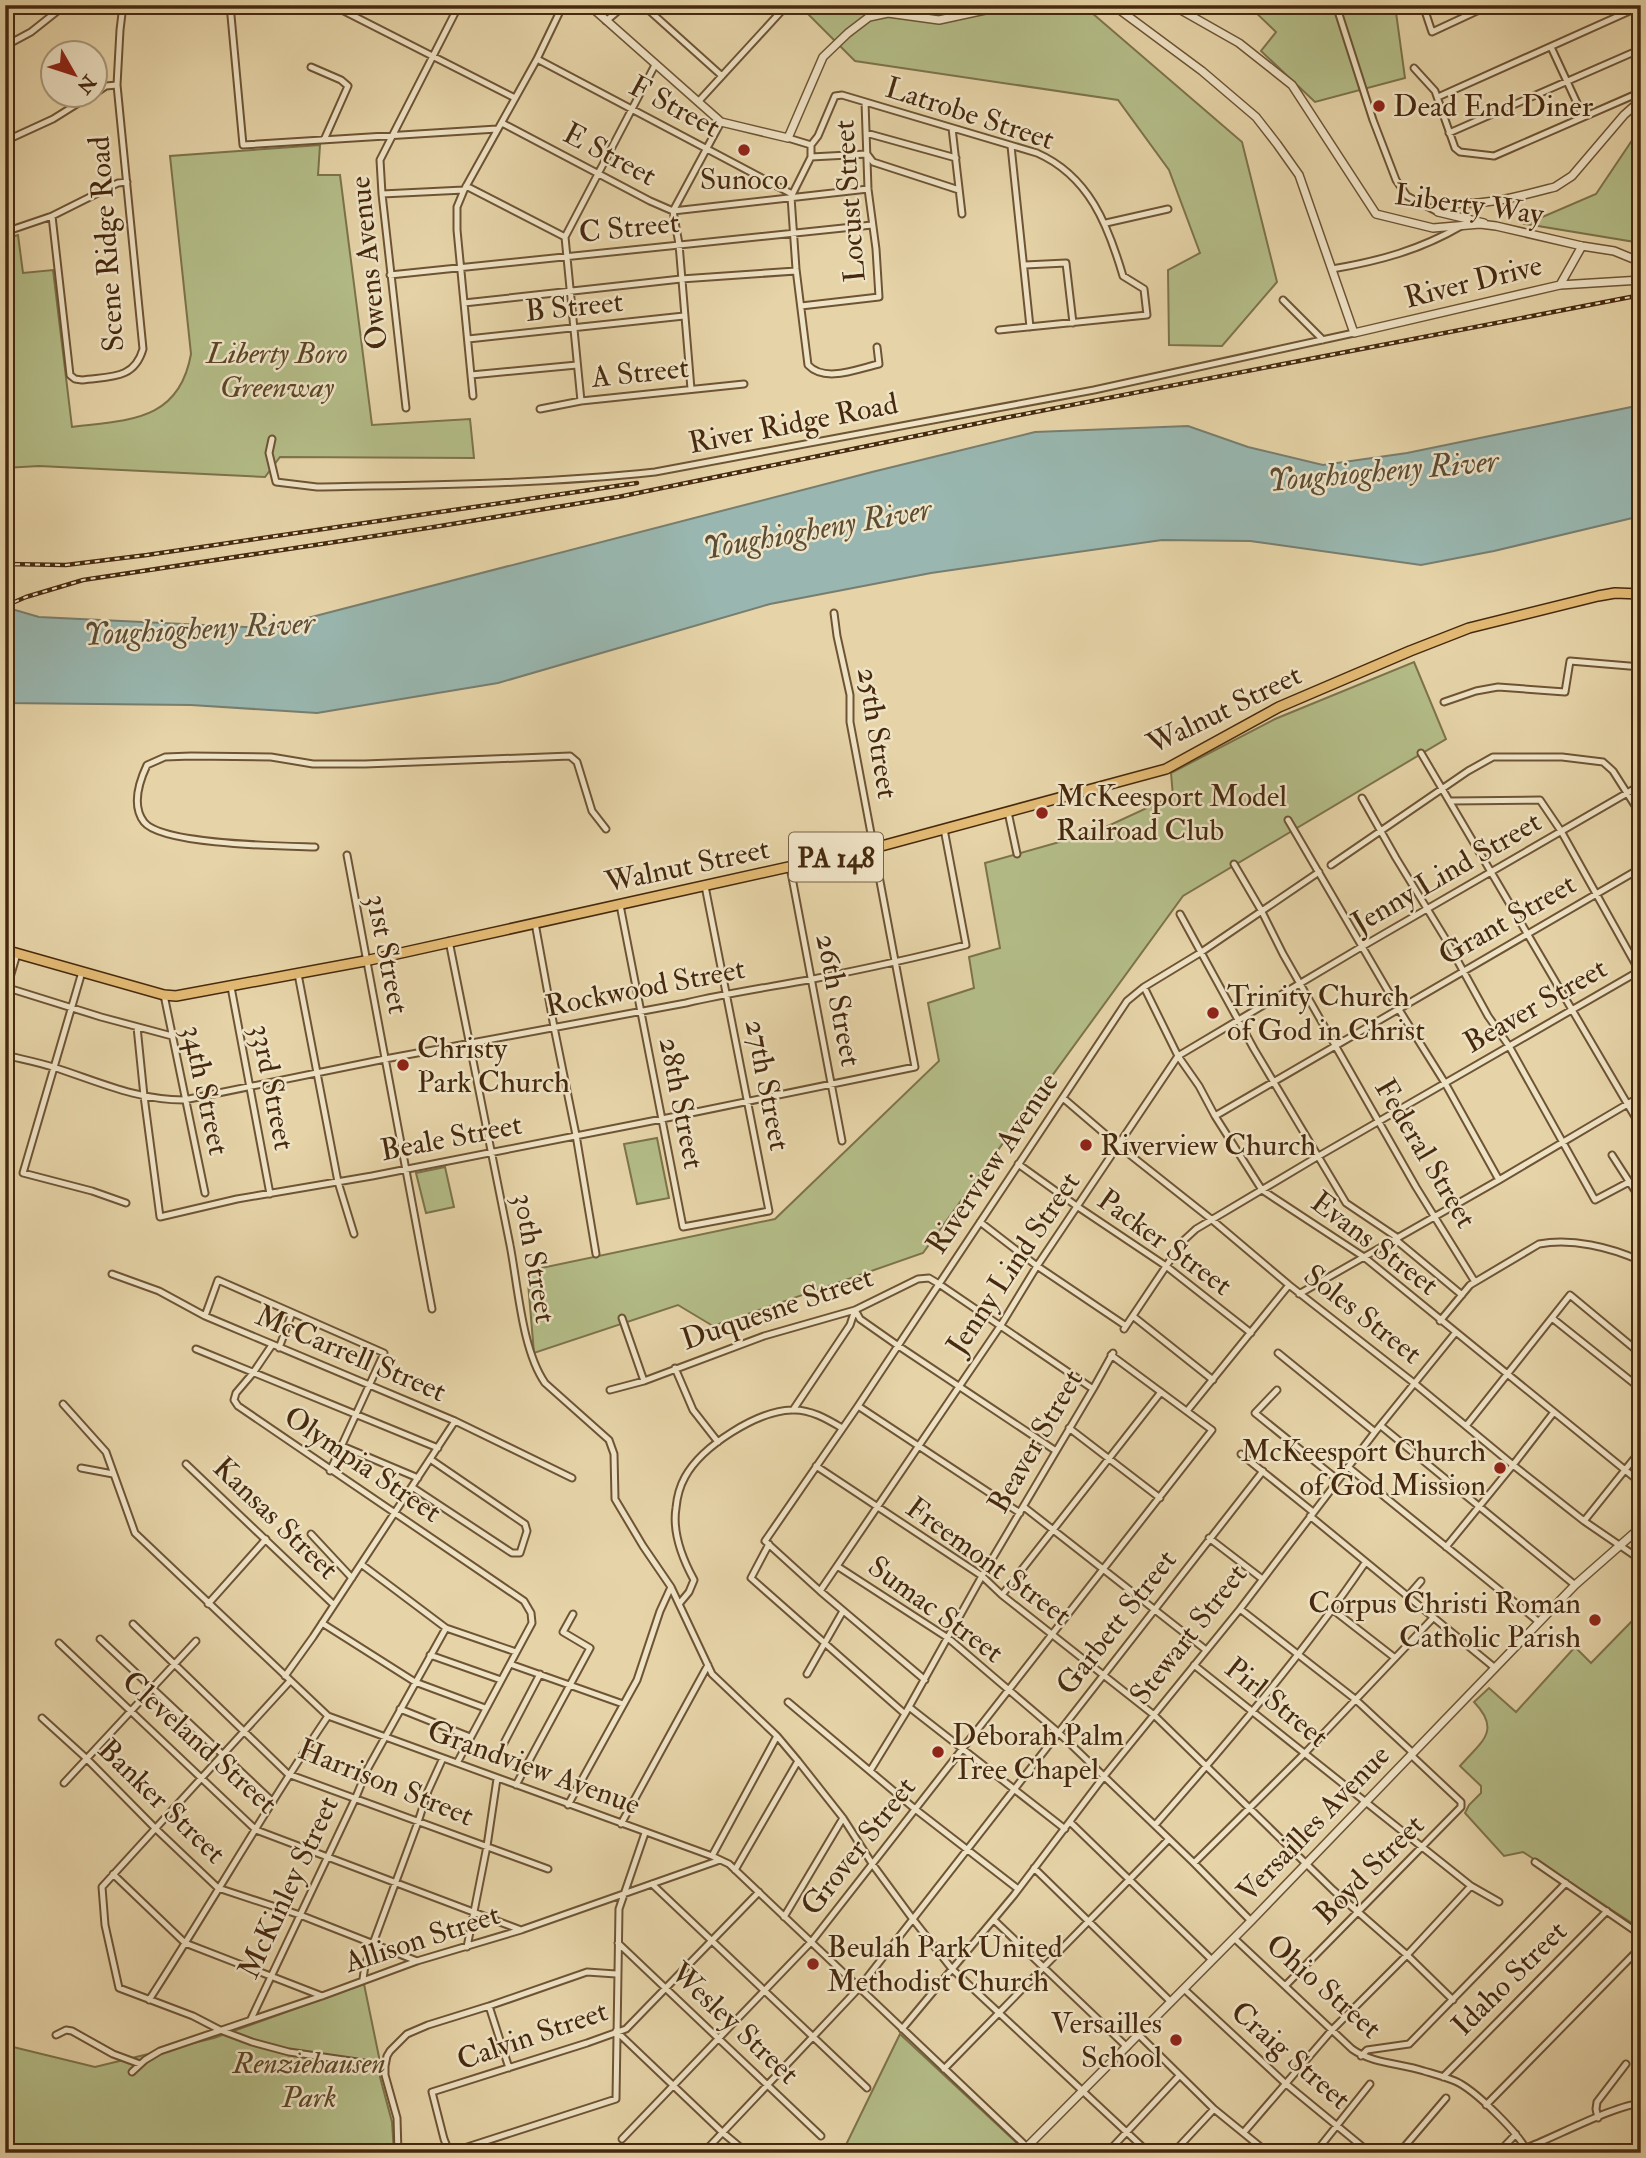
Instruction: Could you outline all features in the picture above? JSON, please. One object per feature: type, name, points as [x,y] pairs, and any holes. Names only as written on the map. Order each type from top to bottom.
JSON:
[{"type":"main road","name":"Walnut Street","points":[[5,950],[164,995],[191,995],[365,961],[874,848],[1166,769],[1279,707],[1469,628],[1598,596],[1615,593],[1641,594]]},
{"type":"street","points":[[5,46],[31,32],[65,5]]},
{"type":"street","name":"Scene Ridge Road","points":[[52,216],[70,375],[82,380],[128,373],[139,362],[143,349],[117,85],[123,5]]},
{"type":"street","points":[[230,5],[243,145],[497,129]]},
{"type":"street","points":[[332,5],[515,98]]},
{"type":"street","name":"Owens Avenue","points":[[406,408],[380,160],[459,5]]},
{"type":"street","points":[[473,396],[457,206],[537,59],[563,5]]},
{"type":"street","points":[[589,5],[721,122],[811,145],[811,157],[791,195],[796,271],[808,365],[822,374],[878,364],[877,347]]},
{"type":"street","points":[[606,21],[625,5]]},
{"type":"street","points":[[643,5],[722,76]]},
{"type":"street","points":[[698,102],[787,5]]},
{"type":"street","points":[[789,138],[823,57],[869,17],[888,13],[939,20],[1008,5]]},
{"type":"street","points":[[1113,5],[1202,71],[1256,117],[1299,175],[1354,333]]},
{"type":"street","name":"Liberty Way","points":[[1172,5],[1239,43],[1292,85],[1376,214],[1433,228],[1487,225],[1615,251],[1641,262]]},
{"type":"street","points":[[1336,5],[1373,120],[1396,180],[1407,196],[1438,212],[1487,225]]},
{"type":"street","points":[[1423,5],[1432,32],[1490,5]]},
{"type":"street","points":[[1438,97],[1641,6]]},
{"type":"street","points":[[1551,47],[1583,116]]},
{"type":"street","points":[[1449,133],[1641,49]]},
{"type":"street","name":"F Street","points":[[537,59],[791,195]]},
{"type":"street","points":[[581,401],[565,237],[655,65]]},
{"type":"street","points":[[311,67],[345,82],[348,86],[324,140]]},
{"type":"street","points":[[1414,68],[1438,97],[1457,150],[1494,156],[1641,92]]},
{"type":"street","points":[[108,86],[117,85]]},
{"type":"street","name":"Latrobe Street","points":[[811,145],[818,136],[835,96],[842,95],[1050,159],[1084,190],[1106,223],[1123,276],[1144,289],[1147,315],[1073,323]]},
{"type":"street","points":[[1438,212],[1447,203],[1495,203],[1555,187],[1572,176],[1624,115],[1641,100]]},
{"type":"street","name":"Locust Street","points":[[801,306],[879,298],[869,189],[865,102]]},
{"type":"street","points":[[5,141],[71,108]]},
{"type":"street","points":[[691,389],[679,244],[673,211],[721,122]]},
{"type":"street","name":"E Street","points":[[502,123],[673,211],[791,195],[869,189]]},
{"type":"street","points":[[952,128],[962,214]]},
{"type":"street","points":[[866,132],[956,158]]},
{"type":"street","points":[[1012,146],[1030,327]]},
{"type":"street","points":[[811,157],[867,154],[873,162],[959,190]]},
{"type":"street","points":[[5,232],[52,216],[118,183],[127,182]]},
{"type":"street","points":[[382,194],[465,188],[565,237]]},
{"type":"street","points":[[1106,223],[1168,209]]},
{"type":"street","name":"C Street","points":[[390,275],[872,225]]},
{"type":"street","points":[[1332,270],[1377,262],[1416,249],[1461,226]]},
{"type":"street","name":"River Drive","points":[[1354,333],[1560,285],[1582,246]]},
{"type":"street","points":[[999,330],[1073,323],[1066,263],[1025,265]]},
{"type":"street","points":[[464,303],[681,279],[796,271]]},
{"type":"street","points":[[1560,285],[1641,280]]},
{"type":"street","points":[[1283,300],[1323,340]]},
{"type":"street","name":"B Street","points":[[468,339],[684,316]]},
{"type":"street","name":"River Ridge Road","points":[[272,439],[269,453],[276,482],[317,488],[481,484],[611,477],[655,472],[1094,390],[1354,333]]},
{"type":"street","points":[[471,375],[577,365]]},
{"type":"street","name":"A Street","points":[[540,409],[581,401],[744,384]]},
{"type":"street","name":"25th Street","points":[[834,612],[850,695],[850,722],[915,1067]]},
{"type":"street","points":[[1444,702],[1498,687],[1565,692],[1570,662],[1641,667]]},
{"type":"street","points":[[1421,752],[1641,1127]]},
{"type":"street","points":[[315,848],[247,845],[165,834],[150,828],[142,820],[137,805],[140,780],[147,765],[165,757],[271,757],[313,764],[365,764],[570,756],[577,762],[593,811],[606,829]]},
{"type":"street","points":[[1331,864],[1493,757],[1562,757],[1603,762],[1613,771],[1641,815]]},
{"type":"street","name":"Jenny Lind Street","points":[[820,1591],[1001,1325],[1037,1266],[1178,1056],[1641,785]]},
{"type":"street","points":[[1362,798],[1488,1016],[1510,1046],[1595,1200],[1629,1182]]},
{"type":"street","points":[[1450,801],[1540,800],[1561,831],[1640,971]]},
{"type":"street","points":[[1008,812],[1017,854]]},
{"type":"street","points":[[1288,820],[1445,1083],[1499,1180]]},
{"type":"street","name":"Rockwood Street","points":[[5,1055],[144,1096],[184,1100],[727,993],[811,979],[966,945],[944,830]]},
{"type":"street","name":"31st Street","points":[[347,855],[432,1309]]},
{"type":"street","name":"Federal Street","points":[[1234,864],[1300,984],[1475,1282]]},
{"type":"street","name":"26th Street","points":[[790,867],[842,1141]]},
{"type":"street","name":"Grant Street","points":[[1216,1116],[1641,868]]},
{"type":"street","name":"Riverview Avenue","points":[[824,1644],[751,1578],[767,1542],[1127,1001],[1144,987],[1200,953],[1319,872]]},
{"type":"street","name":"27th Street","points":[[683,1227],[769,1211],[705,886]]},
{"type":"street","name":"28th Street","points":[[620,905],[683,1227]]},
{"type":"street","points":[[1180,914],[1317,1157],[1346,1203],[1397,1239],[1462,1295]]},
{"type":"street","points":[[535,923],[596,1254]]},
{"type":"street","name":"30th Street","points":[[449,941],[529,1352],[537,1373],[609,1440],[614,1454],[615,1499],[671,1587],[708,1665],[719,1682],[777,1736],[798,1761],[952,1969],[1149,2153]]},
{"type":"street","points":[[17,954],[6,990],[172,1036]]},
{"type":"street","name":"Beaver Street","points":[[1037,1266],[1125,1328],[1186,1236],[1317,1157],[1640,971]]},
{"type":"street","points":[[82,972],[23,1173],[126,1203]]},
{"type":"street","points":[[298,974],[338,1182],[354,1234]]},
{"type":"street","name":"33rd Street","points":[[231,987],[270,1194]]},
{"type":"street","name":"Evans Street","points":[[1144,987],[1178,1056],[1262,1190],[1364,1257],[1641,1483]]},
{"type":"street","name":"34th Street","points":[[164,995],[205,1193]]},
{"type":"street","points":[[137,1027],[144,1096]]},
{"type":"street","name":"Beale Street","points":[[144,1096],[160,1217],[237,1199],[338,1182],[832,1086],[915,1067]]},
{"type":"street","points":[[1300,1294],[1641,1096]]},
{"type":"street","name":"Soles Street","points":[[1063,1098],[1300,1294],[1513,1465],[1584,1521],[1641,1560]]},
{"type":"street","points":[[1612,1156],[1641,1200]]},
{"type":"street","name":"Packer Street","points":[[1018,1164],[1166,1266],[1251,1333]]},
{"type":"street","points":[[979,1222],[1037,1266]]},
{"type":"street","points":[[1440,1321],[1475,1282],[1539,1244],[1581,1244],[1621,1252],[1641,1261]]},
{"type":"street","name":"McCarrell Street","points":[[112,1273],[159,1291],[205,1317],[455,1422],[572,1478]]},
{"type":"street","name":"Duquesne Street","points":[[610,1390],[644,1381],[764,1336],[855,1310],[918,1279],[929,1278],[939,1284]]},
{"type":"street","points":[[205,1317],[218,1280],[384,1353],[330,1471]]},
{"type":"street","points":[[939,1284],[1093,1390]]},
{"type":"street","points":[[1002,1595],[1161,1392],[1188,1411],[1289,1285]]},
{"type":"street","points":[[1466,1426],[1570,1295],[1641,1354]]},
{"type":"street","points":[[855,1310],[860,1319],[897,1345],[1056,1451]]},
{"type":"street","points":[[793,1410],[850,1325],[855,1310]]},
{"type":"street","points":[[279,1348],[292,1313]]},
{"type":"street","points":[[1134,1317],[1213,1381]]},
{"type":"street","points":[[622,1318],[644,1381]]},
{"type":"street","points":[[1552,1318],[1641,1389]]},
{"type":"street","name":"Stewart Street","points":[[902,2029],[994,1920],[1105,1775],[1240,1609],[1261,1578],[1456,1332]]},
{"type":"street","name":"Olympia Street","points":[[272,1345],[236,1393],[234,1400],[238,1406],[524,1601],[531,1613],[532,1623],[516,1652]]},
{"type":"street","points":[[196,1349],[438,1448]]},
{"type":"street","points":[[1278,1353],[1375,1432]]},
{"type":"street","name":"Beaver Street","points":[[870,1771],[1112,1354],[1161,1392]]},
{"type":"street","points":[[675,1368],[693,1410],[718,1442]]},
{"type":"street","points":[[1277,1390],[1255,1413],[1338,1480]]},
{"type":"street","name":"Grandview Avenue","points":[[62,1404],[106,1451],[135,1533],[328,1716],[721,1859],[811,1941],[1024,2150]]},
{"type":"street","points":[[858,1406],[918,1447],[1053,1530],[1206,1650]]},
{"type":"street","points":[[679,1604],[689,1592],[694,1580],[676,1532],[679,1493],[691,1468],[718,1442],[751,1422],[770,1415],[793,1410],[821,1416],[842,1428]]},
{"type":"street","name":"Grover Street","points":[[622,2139],[811,1941],[1160,1498],[1212,1430],[1188,1411]]},
{"type":"street","points":[[1446,1547],[1554,1412]]},
{"type":"street","points":[[385,2066],[289,2052],[252,2042],[119,1988],[101,1890],[287,1679],[455,1422]]},
{"type":"street","points":[[1381,1426],[1575,1585]]},
{"type":"street","points":[[1069,1428],[1160,1498]]},
{"type":"street","points":[[342,1446],[418,1478]]},
{"type":"street","points":[[1584,1521],[1641,1450]]},
{"type":"street","points":[[1241,1454],[1366,1563],[1495,1668]]},
{"type":"street","points":[[412,1488],[512,1553],[520,1553],[527,1531],[526,1524],[430,1460]]},
{"type":"street","name":"Kansas Street","points":[[186,1464],[334,1605]]},
{"type":"street","name":"Freemont Street","points":[[816,1466],[982,1576],[1002,1595],[1154,1715],[1357,1913],[1407,1955],[1452,2000]]},
{"type":"street","points":[[1348,1467],[1539,1622]]},
{"type":"street","points":[[81,1468],[113,1474]]},
{"type":"street","name":"Garbett Street","points":[[705,2151],[859,1988],[1263,1471]]},
{"type":"street","name":"Versailles Avenue","points":[[1024,2150],[1212,1961],[1575,1585],[1641,1527]]},
{"type":"street","points":[[311,1534],[352,1578]]},
{"type":"street","points":[[1209,1538],[1261,1578]]},
{"type":"street","points":[[208,1604],[266,1539]]},
{"type":"street","points":[[767,1542],[925,1680]]},
{"type":"street","points":[[1155,1825],[1253,1711],[1366,1563]]},
{"type":"street","points":[[361,1564],[446,1628],[516,1652],[457,1763]]},
{"type":"street","name":"Sumac Street","points":[[837,1566],[948,1638],[1059,1733],[1105,1775],[1251,1921]]},
{"type":"street","points":[[1408,1596],[1421,1581]]},
{"type":"street","points":[[568,1805],[637,1680],[671,1587]]},
{"type":"street","points":[[1240,1609],[1355,1699],[1412,1754]]},
{"type":"street","points":[[1332,1609],[1395,1658]]},
{"type":"street","points":[[807,1674],[843,1611]]},
{"type":"street","points":[[516,1785],[590,1648],[563,1632],[573,1614]]},
{"type":"street","points":[[1194,1863],[1305,1754],[1433,1618]]},
{"type":"street","points":[[323,1623],[415,1682],[485,1708]]},
{"type":"street","name":"Harrison Street","points":[[133,1625],[288,1774],[548,1869]]},
{"type":"street","name":"McKinley Street","points":[[250,2019],[368,1768],[446,1628]]},
{"type":"street","points":[[100,1639],[273,1802]]},
{"type":"street","points":[[64,1783],[196,1641]]},
{"type":"street","name":"Cleveland Street","points":[[59,1643],[256,1830],[520,1930]]},
{"type":"street","points":[[824,1644],[905,1714]]},
{"type":"street","points":[[430,1655],[501,1680]]},
{"type":"street","points":[[510,1664],[623,1704]]},
{"type":"street","points":[[621,1824],[708,1665]]},
{"type":"street","name":"Pirl Street","points":[[1194,1665],[1471,1886],[1499,1902]]},
{"type":"street","points":[[504,1743],[540,1674]]},
{"type":"street","points":[[788,1702],[915,1809],[1018,1889]]},
{"type":"street","points":[[909,1707],[1065,1829]]},
{"type":"street","points":[[400,1709],[470,1737]]},
{"type":"street","points":[[149,2000],[288,1774],[328,1716]]},
{"type":"street","name":"Banker Street","points":[[42,1718],[218,1888],[300,1915],[417,1961]]},
{"type":"street","points":[[712,1856],[777,1736]]},
{"type":"street","name":"Boyd Street","points":[[1285,1986],[1461,1807],[1461,1802],[1412,1754]]},
{"type":"street","points":[[363,1979],[365,1965],[428,1791],[443,1758]]},
{"type":"street","points":[[735,1870],[798,1761]]},
{"type":"street","points":[[467,1947],[497,1779]]},
{"type":"street","points":[[784,1917],[842,1818]]},
{"type":"street","points":[[1070,1822],[1212,1961]]},
{"type":"street","points":[[455,2151],[616,2099],[619,1909],[645,1833]]},
{"type":"street","points":[[944,2069],[1169,1839]]},
{"type":"street","name":"Allison Street","points":[[132,2072],[160,2051],[322,1996],[363,1979],[520,1930],[721,1859]]},
{"type":"street","points":[[1535,1862],[1641,1935]]},
{"type":"street","points":[[1034,1868],[1171,2002]]},
{"type":"street","points":[[113,1874],[185,1943],[322,1996]]},
{"type":"street","points":[[1361,2056],[1367,2050],[1409,2044],[1566,1883]]},
{"type":"street","points":[[652,1884],[867,2088]]},
{"type":"street","points":[[1244,2132],[1331,2031],[1471,1886]]},
{"type":"street","name":"Calvin Street","points":[[455,2151],[448,2149],[444,2139],[432,2092],[626,2029],[758,1892]]},
{"type":"street","name":"Idaho Street","points":[[1443,2077],[1607,1912]]},
{"type":"street","points":[[994,1920],[1127,2047]]},
{"type":"street","name":"Ohio Street","points":[[1234,1938],[1331,2031],[1361,2056],[1422,2070],[1457,2082],[1516,2134],[1527,2150],[1598,2118],[1634,2104],[1641,2104]]},
{"type":"street","name":"Wesley Street","points":[[618,1943],[821,2136]]},
{"type":"street","points":[[1486,2105],[1641,1947]]},
{"type":"street","points":[[398,2153],[397,2118],[385,2066],[390,2051],[407,2034],[587,1972],[617,1974]]},
{"type":"street","name":"Craig Street","points":[[1184,1989],[1285,2083],[1370,2153]]},
{"type":"street","points":[[489,2006],[509,2068]]},
{"type":"street","points":[[56,2035],[66,2030],[72,2031],[113,2054],[140,2064]]},
{"type":"street","points":[[616,2031],[747,2153]]},
{"type":"street","points":[[1139,2035],[1214,2109],[1268,2153]]},
{"type":"street","points":[[1598,2118],[1597,2102],[1626,2064]]},
{"type":"street","points":[[1107,2153],[1179,2076]]},
{"type":"street","points":[[1315,2153],[1370,2084]]},
{"type":"street","points":[[1399,2153],[1446,2098]]},
{"type":"street","points":[[1173,2153],[1214,2109]]},
{"type":"street","points":[[1498,2153],[1516,2134]]},
{"type":"green space","points":[[801,5],[1090,5],[1092,13],[1242,142],[1277,282],[1222,346],[1169,345],[1168,270],[1200,253],[1169,170],[1118,100],[855,61]]},
{"type":"green space","points":[[1248,5],[1395,5],[1405,78],[1315,102],[1261,51],[1276,32]]},
{"type":"green space","points":[[1641,127],[1641,243],[1526,224],[1596,194]]},
{"type":"green space","name":"Liberty Boro Greenway","points":[[320,145],[318,175],[340,175],[372,425],[470,419],[474,458],[280,457],[265,477],[39,466],[5,468],[5,239],[18,235],[23,273],[53,270],[72,427],[131,419],[163,405],[175,393],[185,376],[191,354],[170,156]]},
{"type":"green space","points":[[1414,662],[1446,739],[1183,896],[923,1253],[713,1326],[678,1305],[534,1353],[527,1271],[775,1219],[939,1061],[928,1003],[974,988],[969,957],[1000,948],[985,863],[1095,832],[1173,796],[1171,773],[1275,719]]},
{"type":"green space","points":[[657,1138],[669,1198],[637,1204],[624,1144]]},
{"type":"green space","points":[[445,1167],[454,1207],[426,1213],[416,1173]]},
{"type":"green space","points":[[1635,1618],[1641,1624],[1641,1929],[1523,1852],[1504,1856],[1465,1813],[1481,1793],[1481,1786],[1460,1766],[1485,1736],[1487,1721],[1474,1702],[1489,1688],[1516,1712],[1575,1647],[1591,1663]]},
{"type":"green space","name":"Renziehausen Park","points":[[364,1984],[379,2057],[380,2077],[392,2122],[394,2153],[5,2153],[5,2045],[95,2067],[214,2038]]},
{"type":"green space","points":[[900,2034],[1018,2144],[1009,2153],[842,2153]]},
{"type":"water","name":"Youghiogheny River","points":[[1641,405],[1641,516],[1494,551],[1421,565],[1250,541],[1162,540],[931,573],[770,604],[498,683],[317,713],[191,705],[5,703],[5,607],[39,617],[269,628],[1035,432],[1188,426],[1248,447],[1323,465],[1407,453]]},
{"type":"railway","points":[[5,606],[83,580],[618,497],[1004,418],[1641,295]]},
{"type":"railway","points":[[5,564],[66,565],[147,555],[637,483]]},
{"type":"place","name":"Dead End Diner","points":[[1379,106]]},
{"type":"place","name":"Sunoco","points":[[744,150]]},
{"type":"place","name":"McKeesport Model Railroad Club","points":[[1042,813]]},
{"type":"place","name":"Trinity Church of God in Christ","points":[[1213,1013]]},
{"type":"place","name":"Christy Park Church","points":[[403,1065]]},
{"type":"place","name":"Riverview Church","points":[[1086,1145]]},
{"type":"place","name":"McKeesport Church of God Mission","points":[[1500,1468]]},
{"type":"place","name":"Corpus Christi Roman Catholic Parish","points":[[1595,1620]]},
{"type":"place","name":"Deborah Palm Tree Chapel","points":[[938,1752]]},
{"type":"place","name":"Beulah Park United Methodist Church","points":[[813,1964]]},
{"type":"place","name":"Versailles School","points":[[1176,2040]]}]
